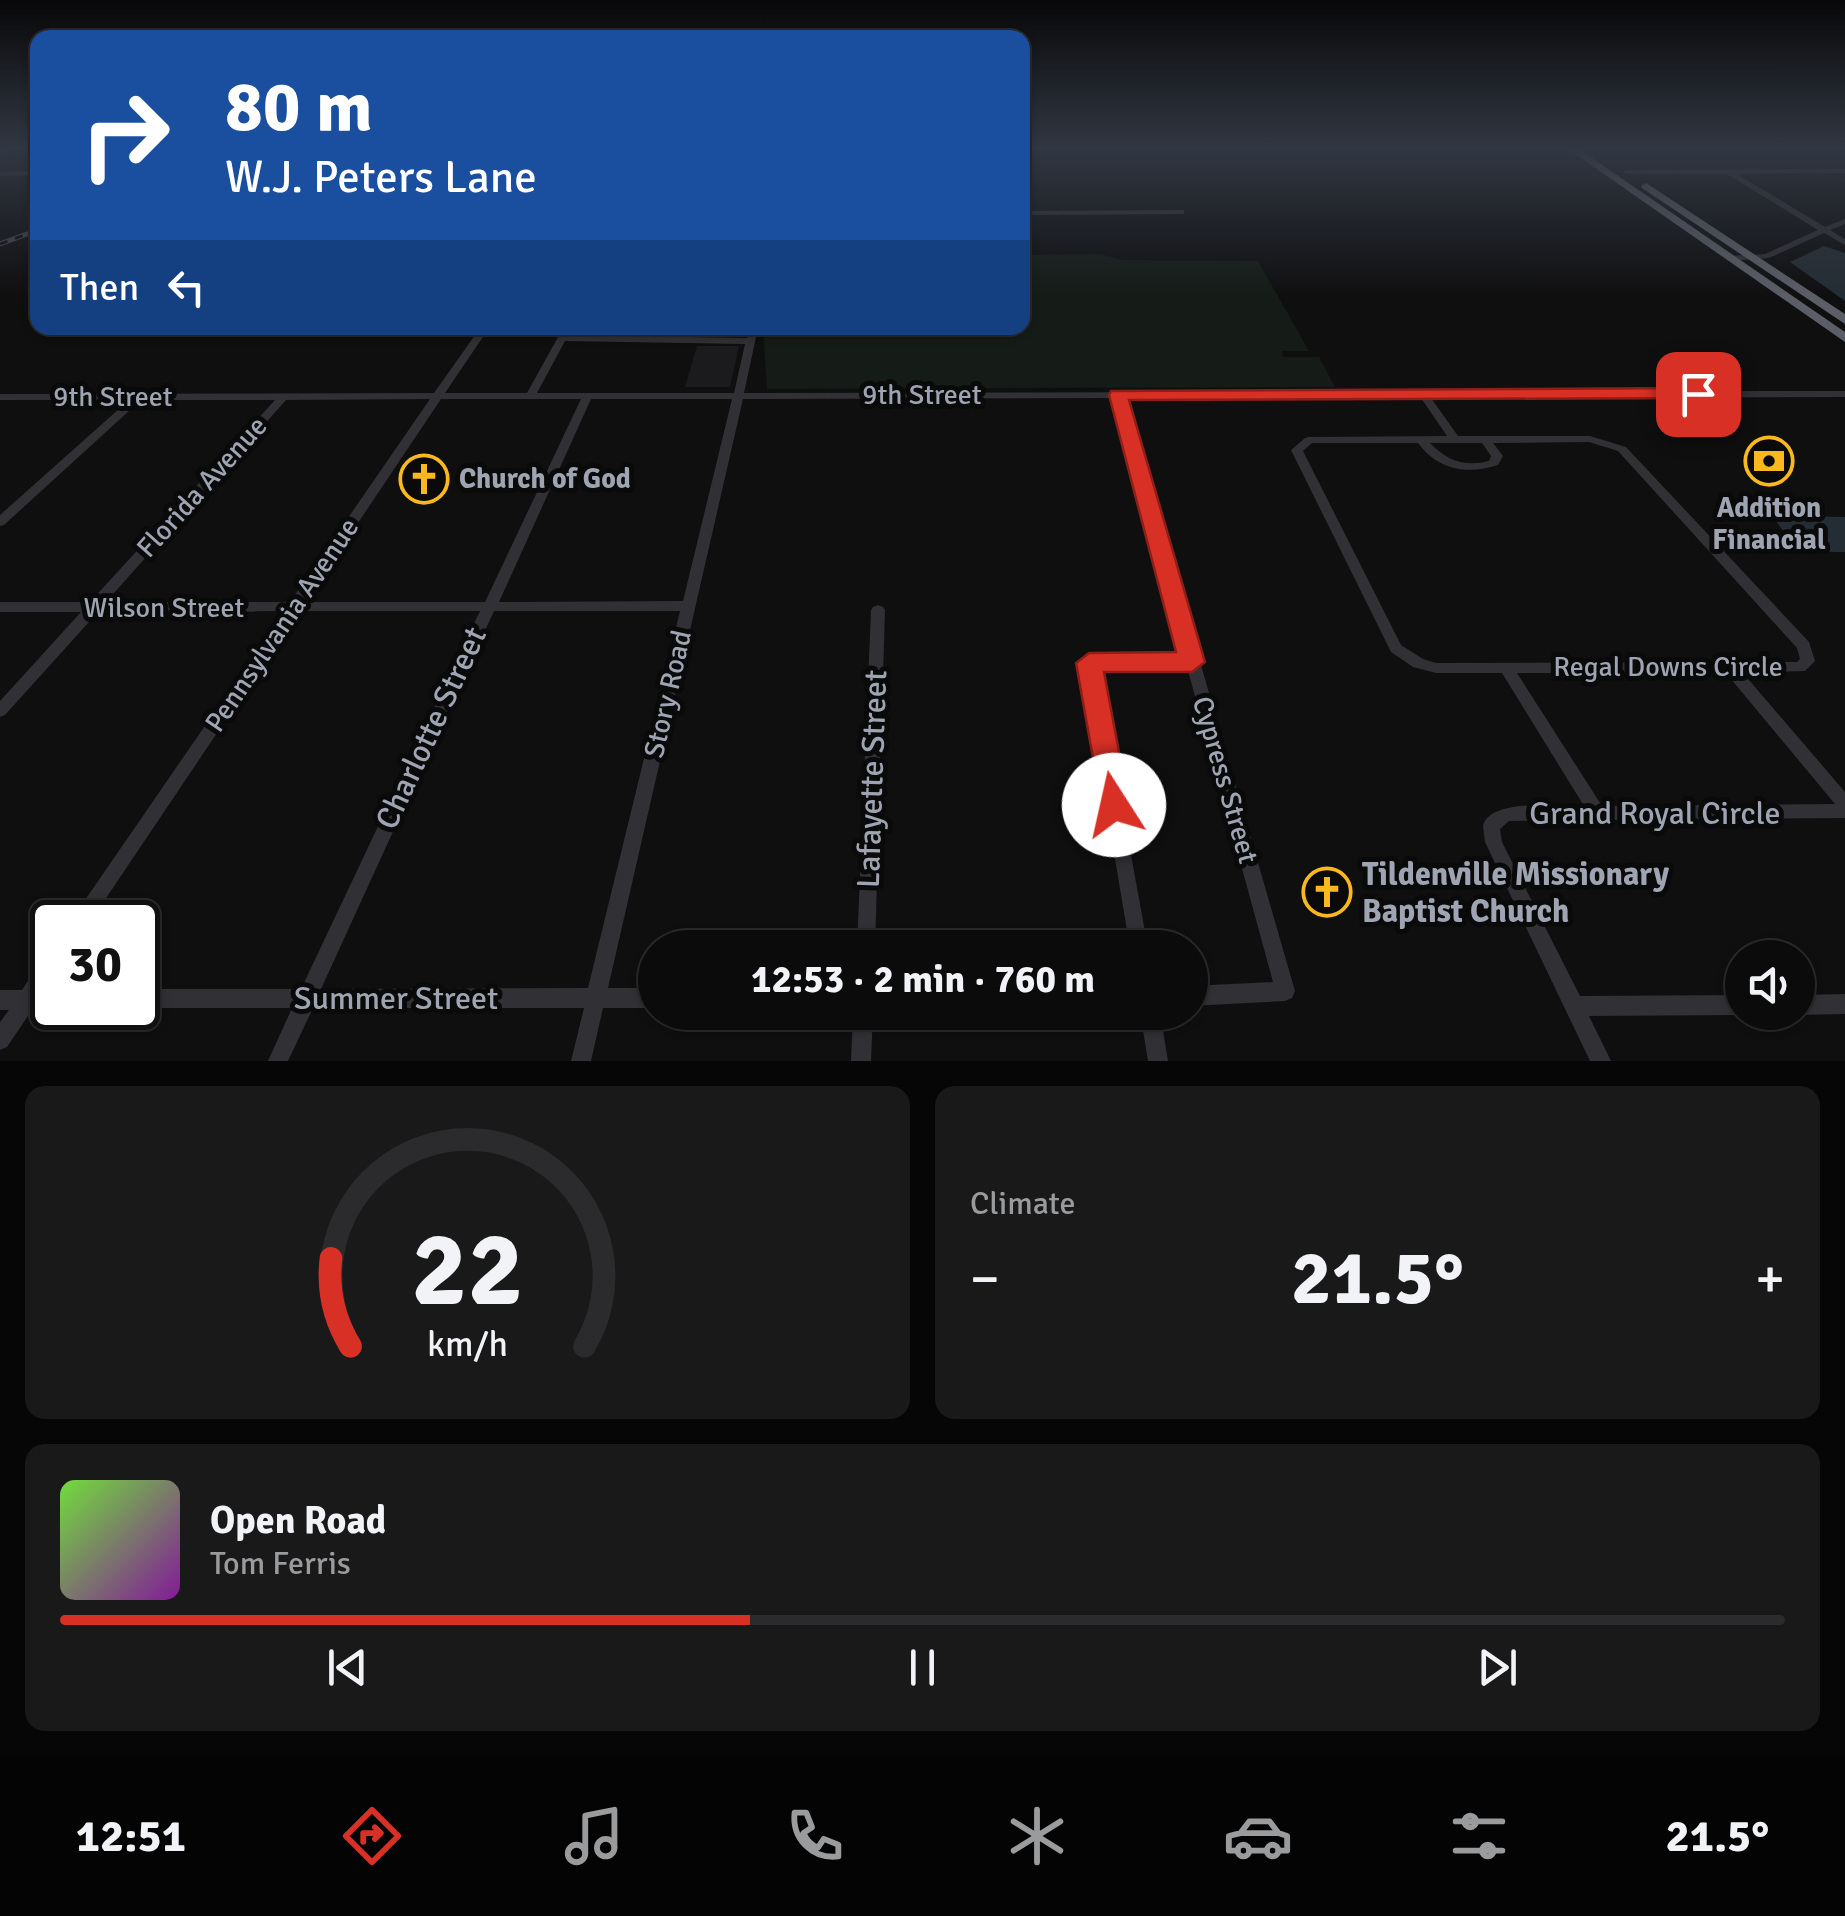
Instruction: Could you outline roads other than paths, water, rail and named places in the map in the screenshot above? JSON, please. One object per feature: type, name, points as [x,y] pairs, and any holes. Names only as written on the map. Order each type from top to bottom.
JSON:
[{"type":"highway","points":[[1646,199],[1845,338]]},
{"type":"highway","points":[[1665,199],[1845,320]]},
{"type":"street","points":[[1773,199],[1845,242]]},
{"type":"street","points":[[1030,213],[1181,212]]},
{"type":"street","points":[[1730,258],[1766,256],[1845,221]]},
{"type":"street","name":"Pennsylvania Avenue","points":[[95,900],[479,335]]},
{"type":"street","points":[[530,397],[563,335]]},
{"type":"street","points":[[681,335],[751,341]]},
{"type":"street","name":"Story Road","points":[[581,1061],[752,335]]},
{"type":"street","name":"9th Street","points":[[0,397],[1845,394]]},
{"type":"street","name":"Cypress Street","points":[[1118,395],[1286,991],[1208,995]]},
{"type":"street","points":[[1424,395],[1455,440]]},
{"type":"street","points":[[0,522],[138,396]]},
{"type":"street","name":"Florida Avenue","points":[[0,711],[284,396]]},
{"type":"street","name":"Charlotte Street","points":[[278,1061],[587,397]]},
{"type":"street","name":"Regal Downs Circle","points":[[1590,439],[1622,449],[1808,653],[1808,661],[1800,666],[1436,668],[1418,663],[1396,648],[1297,450],[1309,440],[1486,440],[1590,439]]},
{"type":"street","points":[[1422,440],[1436,458],[1459,466],[1494,463],[1497,456],[1486,440]]},
{"type":"street","name":"Wilson Street","points":[[0,607],[689,606]]},
{"type":"street","name":"Lafayette Street","points":[[867,930],[878,610]]},
{"type":"street","points":[[1136,930],[1089,663],[1192,662]]},
{"type":"street","points":[[1506,667],[1597,813]]},
{"type":"street","points":[[1730,667],[1845,808]]},
{"type":"street","name":"Grand Royal Circle","points":[[1602,1061],[1494,842],[1491,826],[1506,814],[1845,808]]},
{"type":"street","points":[[0,1040],[30,995]]},
{"type":"street","name":"Summer Street","points":[[160,999],[638,998]]},
{"type":"street","points":[[0,1000],[27,1000]]},
{"type":"street","points":[[1815,1005],[1845,1004]]},
{"type":"street","points":[[1574,1006],[1725,1005]]},
{"type":"street","points":[[862,1061],[863,1030]]},
{"type":"street","points":[[1153,1030],[1158,1061]]},
{"type":"railway","points":[[0,244],[30,233]]},
{"type":"place","name":"Addition Financial","points":[[1769,461]]},
{"type":"place","name":"Church of God","points":[[424,479]]},
{"type":"place","name":"Tildenville Missionary Baptist Church","points":[[1327,892]]}]
